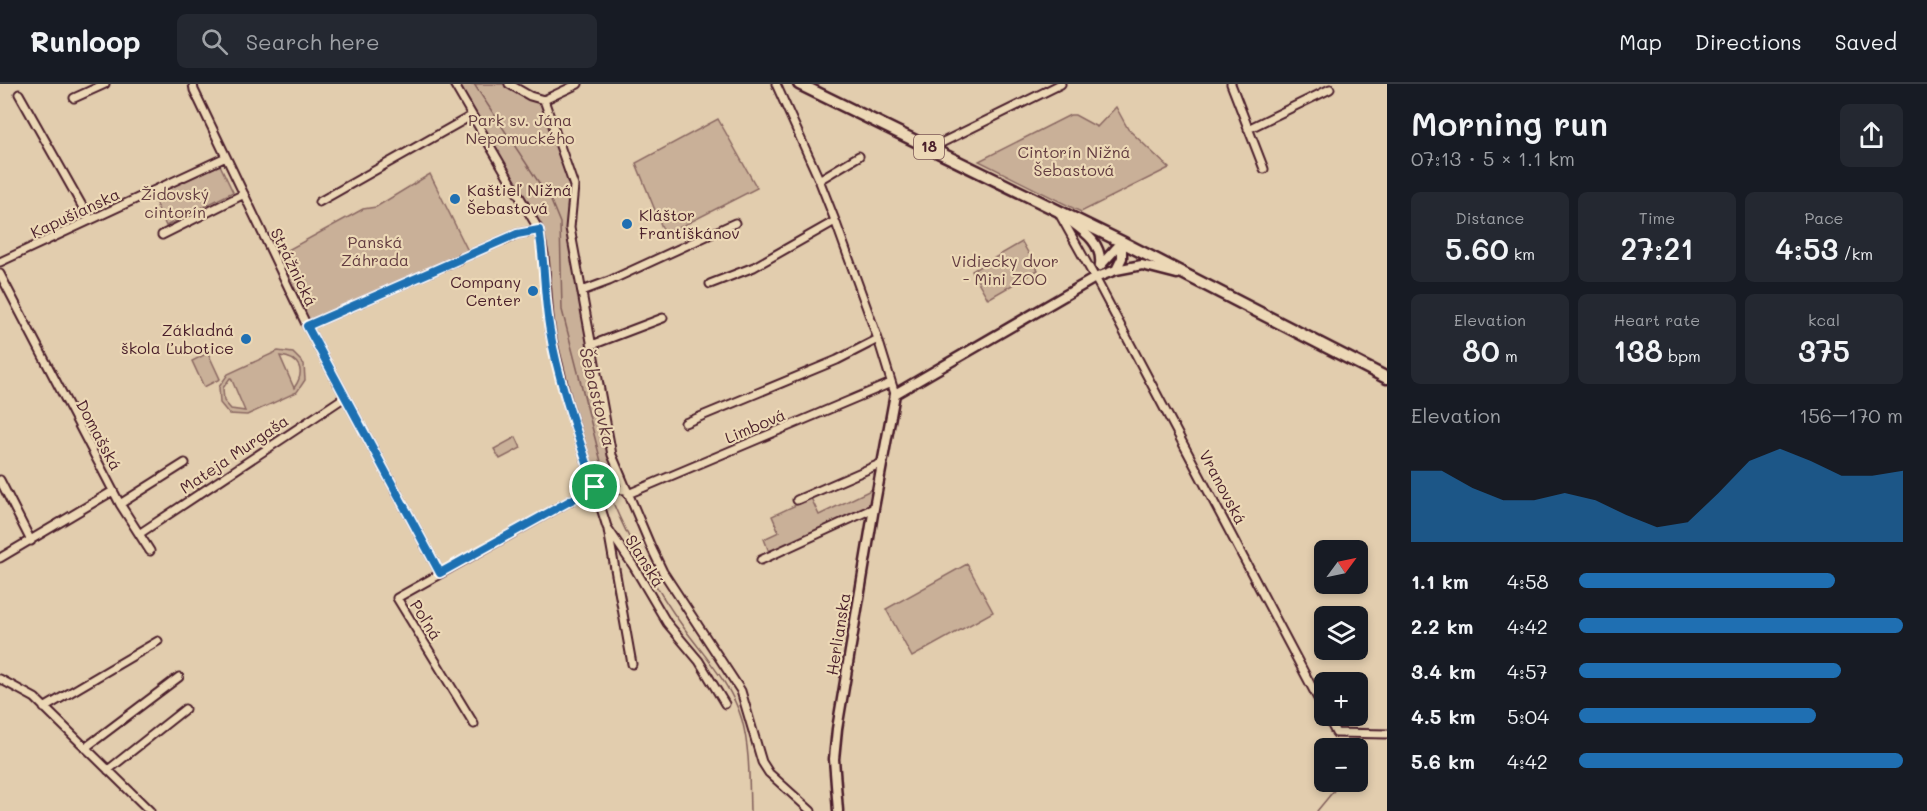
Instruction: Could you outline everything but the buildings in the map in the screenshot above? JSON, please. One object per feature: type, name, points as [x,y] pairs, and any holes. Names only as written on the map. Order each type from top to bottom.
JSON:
[{"type":"main road","name":"18","points":[[799,84],[1122,242],[1387,378]]},
{"type":"street","points":[[74,98],[105,84]]},
{"type":"street","name":"Strážnická","points":[[193,84],[307,326],[440,573]]},
{"type":"street","name":"Slanská","points":[[454,84],[539,230],[544,254],[550,331],[568,404],[598,488],[607,527],[668,623],[699,661],[725,704]]},
{"type":"street","points":[[509,84],[530,96],[544,100],[578,84]]},
{"type":"street","points":[[776,84],[836,223],[878,339],[895,394],[1095,278],[1116,270],[1142,265],[1187,276]]},
{"type":"street","points":[[931,148],[1062,84]]},
{"type":"street","points":[[1231,84],[1264,170]]},
{"type":"street","points":[[1248,129],[1330,89]]},
{"type":"street","points":[[19,94],[90,220]]},
{"type":"street","name":"Slanská","points":[[544,100],[574,186],[570,228],[612,455],[625,491],[663,572],[737,682],[745,701],[762,762],[769,773],[811,811]]},
{"type":"street","points":[[319,202],[471,116]]},
{"type":"street","points":[[819,180],[859,156]]},
{"type":"street","name":"Kapušianska","points":[[0,262],[226,157]]},
{"type":"street","points":[[162,235],[244,194]]},
{"type":"street","points":[[1058,211],[1090,238],[1100,253],[1100,264],[1095,278]]},
{"type":"street","name":"Vranovská","points":[[1058,211],[1314,691]]},
{"type":"street","points":[[582,291],[609,281],[735,223]]},
{"type":"street","points":[[755,272],[836,223]]},
{"type":"street","points":[[710,284],[754,267],[836,223]]},
{"type":"street","points":[[307,326],[517,234],[539,230]]},
{"type":"street","points":[[722,230],[725,237]]},
{"type":"street","points":[[1100,264],[1122,242]]},
{"type":"street","points":[[1116,270],[1122,258],[1122,242]]},
{"type":"street","name":"Domašská","points":[[0,274],[113,491],[0,558]]},
{"type":"street","points":[[592,345],[663,318]]},
{"type":"street","points":[[685,423],[837,360],[878,339]]},
{"type":"street","name":"Limbová","points":[[625,491],[891,383]]},
{"type":"street","name":"Herlianska","points":[[838,811],[834,759],[837,729],[895,394]]},
{"type":"street","name":"Mateja Murgaša","points":[[139,534],[345,397]]},
{"type":"street","points":[[120,504],[185,463]]},
{"type":"street","points":[[797,500],[882,463]]},
{"type":"street","points":[[0,480],[31,541]]},
{"type":"street","name":"Poľná","points":[[474,724],[397,598],[598,488],[625,491]]},
{"type":"street","points":[[113,491],[150,551]]},
{"type":"street","points":[[762,560],[874,508]]},
{"type":"street","points":[[607,527],[632,664]]},
{"type":"street","points":[[614,563],[627,556]]},
{"type":"street","points":[[44,708],[158,641]]},
{"type":"street","points":[[85,748],[179,677]]},
{"type":"street","points":[[0,680],[35,698],[150,811]]},
{"type":"street","points":[[108,770],[185,709]]},
{"type":"street","points":[[1332,726],[1336,734],[1387,734]]},
{"type":"green space","name":"Park sv. Jána Nepomuckého","points":[[456,84],[510,84],[546,100],[574,196],[570,228],[606,426],[626,489],[597,488],[564,381],[540,232]]},
{"type":"green space","name":"Cintorín Nižná Šebastová","points":[[1116,107],[1128,129],[1169,168],[1081,212],[979,161],[1070,115],[1075,115],[1097,127]]},
{"type":"green space","points":[[718,119],[757,188],[665,235],[636,163]]},
{"type":"green space","name":"Židovský cintorín","points":[[220,165],[233,192],[166,226],[152,195]]},
{"type":"green space","name":"Panská Záhrada","points":[[430,174],[470,255],[307,325],[275,257],[363,209],[376,207]]},
{"type":"green space","name":"Vidiecky dvor - Mini ZOO","points":[[1022,242],[1038,270],[988,299],[972,271]]},
{"type":"green space","points":[[278,351],[293,353],[304,364],[305,380],[297,392],[247,415],[229,414],[220,403],[219,387],[228,374]],"holes":[[[280,356],[292,359],[299,366],[300,376],[294,388]],[[231,378],[245,411],[231,409],[224,401],[223,388]]]},
{"type":"green space","points":[[208,353],[220,379],[204,387],[192,361]]},
{"type":"green space","points":[[516,437],[521,448],[500,459],[494,449]]},
{"type":"green space","points":[[881,485],[878,504],[769,552],[764,539],[779,532],[772,516],[811,498],[819,515]]},
{"type":"green space","points":[[967,564],[993,612],[912,657],[886,609]]},
{"type":"waterway","name":"Šebastovka","points":[[474,84],[551,201],[560,223],[562,310],[607,485]]},
{"type":"waterway","name":"Šebastovka","points":[[609,493],[652,580],[732,695],[742,720],[746,743],[750,811]]},
{"type":"waterway","points":[[1317,811],[1333,792]]},
{"type":"place","name":"Kaštieľ Nižná Šebastová","points":[[455,199]]},
{"type":"place","name":"Kláštor Františkánov","points":[[627,224]]},
{"type":"place","name":"Company Center","points":[[533,291]]},
{"type":"place","name":"Základná škola Ľubotice","points":[[246,339]]},
{"type":"route","points":[[539,230],[544,254],[550,331],[568,404],[595,487],[440,573],[307,326],[517,234],[539,230]]}]
